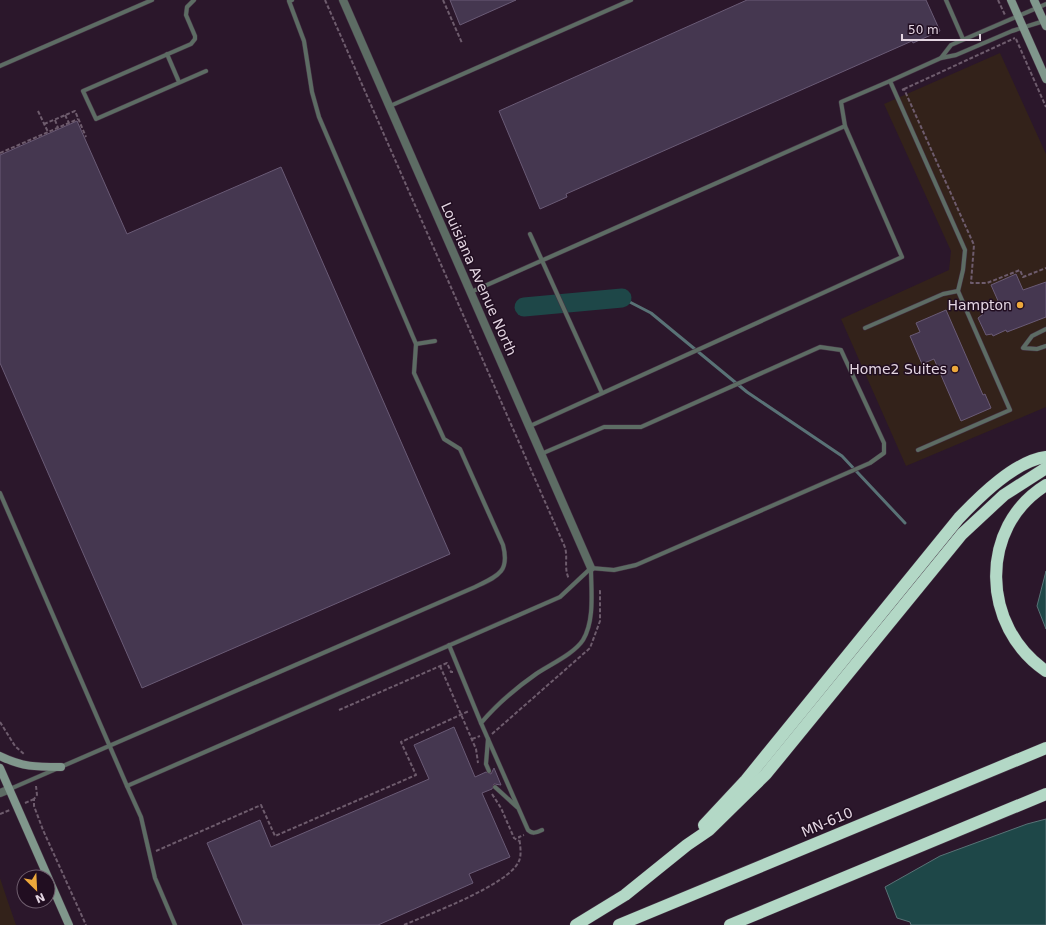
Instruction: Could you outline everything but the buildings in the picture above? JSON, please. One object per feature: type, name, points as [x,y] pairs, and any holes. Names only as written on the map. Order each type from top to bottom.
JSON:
[{"type":"highway","points":[[687,845],[746,780],[959,518],[984,493],[1008,474],[1032,461],[1046,457]]},
{"type":"highway","points":[[576,925],[625,895],[722,819],[766,774],[973,523],[1004,495],[1046,468]]},
{"type":"highway","points":[[1046,485],[1027,500],[1010,523],[1000,545],[995,569],[999,603],[1008,629],[1020,648],[1046,671]]},
{"type":"highway","name":"MN-610","points":[[619,925],[1046,748]]},
{"type":"highway","points":[[730,925],[1046,794]]},
{"type":"street","name":"Louisiana Avenue North","points":[[343,0],[591,568]]},
{"type":"street","points":[[1011,0],[1046,79]]},
{"type":"street","points":[[1036,4],[1045,22]]},
{"type":"street","points":[[0,756],[17,764],[33,767],[61,767]]},
{"type":"street","points":[[0,768],[69,925]]},
{"type":"street","points":[[0,793],[10,790]]},
{"type":"lane","points":[[0,66],[152,0]]},
{"type":"lane","points":[[194,0],[187,7],[186,15],[195,39],[191,44],[83,91],[96,119],[206,71]]},
{"type":"lane","points":[[10,790],[475,586],[499,573],[505,566],[506,558],[503,545],[460,449],[444,439],[414,373],[416,344],[319,117],[312,92],[304,40],[290,0]]},
{"type":"lane","points":[[389,106],[631,0]]},
{"type":"lane","points":[[946,0],[963,39]]},
{"type":"lane","points":[[941,58],[951,45],[1018,16],[1036,4],[1046,4]]},
{"type":"lane","points":[[529,426],[902,257],[845,126],[841,102],[941,58],[956,55],[1012,31],[1045,22]]},
{"type":"lane","points":[[167,54],[179,82]]},
{"type":"lane","points":[[890,81],[965,250],[963,270],[958,291],[1010,410],[918,450]]},
{"type":"lane","points":[[471,292],[845,126]]},
{"type":"lane","points":[[530,234],[602,393]]},
{"type":"lane","points":[[865,328],[943,294],[958,291]]},
{"type":"lane","points":[[1046,330],[1032,336],[1023,348],[1037,350],[1046,346]]},
{"type":"lane","points":[[416,344],[434,341]]},
{"type":"lane","points":[[127,786],[560,597],[591,568],[614,570],[636,565],[870,464],[884,453],[884,443],[841,350],[820,347],[641,427],[604,427],[541,454]]},
{"type":"lane","points":[[0,493],[141,817],[155,878],[175,925]]},
{"type":"lane","points":[[481,723],[512,692],[569,653],[582,641],[588,626],[591,592],[591,568]]},
{"type":"lane","points":[[449,645],[487,737],[531,833],[542,830]]},
{"type":"lane","points":[[487,737],[486,764],[489,771]]},
{"type":"lane","points":[[496,787],[518,807]]},
{"type":"path","points":[[326,0],[564,545],[567,556],[565,569],[573,584]]},
{"type":"path","points":[[443,0],[462,43]]},
{"type":"path","points":[[998,0],[1007,20]]},
{"type":"path","points":[[1012,31],[1046,107]]},
{"type":"path","points":[[896,93],[1015,38]]},
{"type":"path","points":[[904,89],[974,245],[971,283],[987,283],[1020,270],[1023,278],[1046,268]]},
{"type":"path","points":[[38,110],[48,132]]},
{"type":"path","points":[[44,124],[75,111],[86,137]]},
{"type":"path","points":[[65,115],[69,123]]},
{"type":"path","points":[[0,154],[78,119]]},
{"type":"path","points":[[55,120],[58,128]]},
{"type":"path","points":[[472,738],[487,737],[495,733],[590,648],[600,621],[601,601],[600,591],[591,592]]},
{"type":"path","points":[[339,710],[447,663],[451,672],[460,671]]},
{"type":"path","points":[[440,666],[472,738],[480,768]]},
{"type":"path","points":[[149,854],[261,804],[275,836],[416,775],[401,742],[476,708]]},
{"type":"path","points":[[0,722],[15,746],[30,758]]},
{"type":"path","points":[[490,789],[501,808],[514,838],[520,842]]},
{"type":"path","points":[[36,791],[34,806],[43,830],[86,925]]},
{"type":"path","points":[[404,925],[478,893],[503,877],[512,870],[519,861],[520,837],[531,833]]},
{"type":"shaded area","points":[[1000,53],[1046,154],[1046,407],[906,466],[841,319],[949,270],[951,251],[884,104]]},
{"type":"shaded area","points":[[1046,571],[1046,629],[1037,606]]},
{"type":"shaded area","points":[[1046,819],[1046,925],[911,925],[910,922],[897,918],[885,887],[940,856],[1027,824]]},
{"type":"shaded area","points":[[0,878],[8,902],[16,925],[0,925]]},
{"type":"waterway","points":[[622,298],[651,313],[747,392],[842,456],[905,523]]},
{"type":"waterway","points":[[524,307],[622,298]]},
{"type":"place","name":"Hampton","points":[[1020,305]]},
{"type":"place","name":"Home2 Suites","points":[[955,369]]}]
